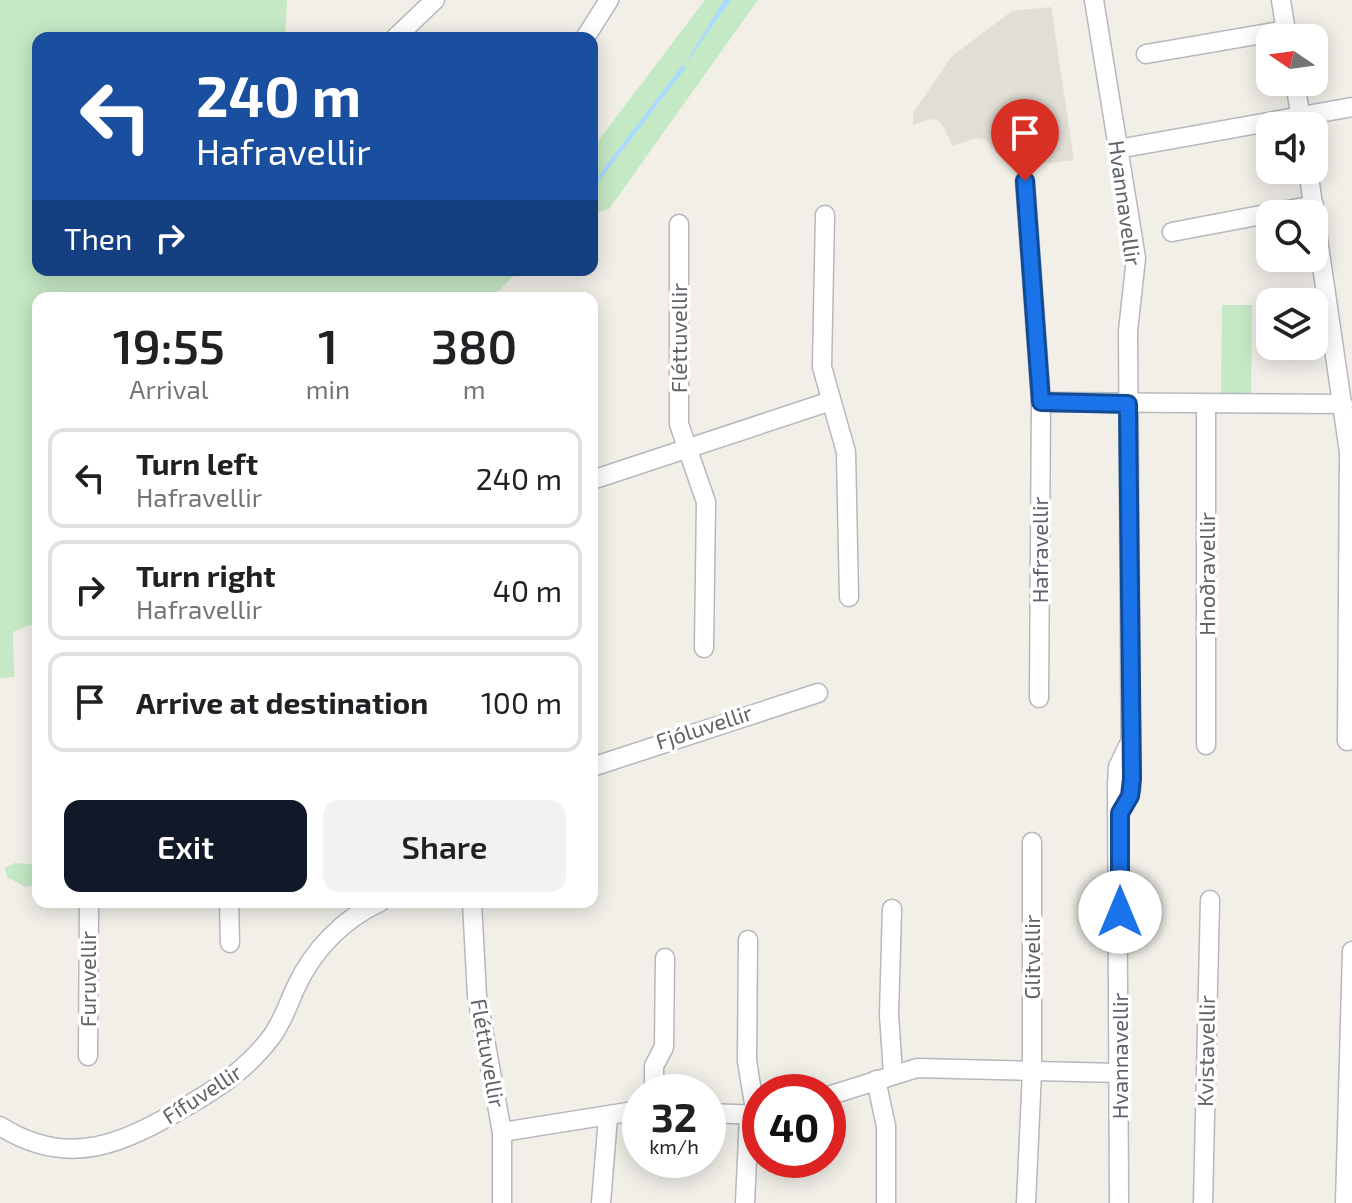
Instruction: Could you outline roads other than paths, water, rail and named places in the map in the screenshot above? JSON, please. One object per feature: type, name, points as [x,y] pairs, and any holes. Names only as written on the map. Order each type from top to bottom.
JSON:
[{"type":"street","points":[[401,32],[435,0]]},
{"type":"street","points":[[589,32],[609,0]]},
{"type":"street","name":"Hvannavellir","points":[[1094,0],[1136,258],[1128,331],[1131,790],[1120,813],[1119,1203]]},
{"type":"street","points":[[1281,0],[1285,24]]},
{"type":"street","points":[[1146,54],[1256,38]]},
{"type":"street","points":[[1328,114],[1352,107]]},
{"type":"street","points":[[1118,149],[1256,129]]},
{"type":"street","name":"Hafravellir","points":[[1025,181],[1041,402],[1039,698]]},
{"type":"street","points":[[825,215],[822,367],[846,452],[849,597]]},
{"type":"street","points":[[1172,232],[1256,216]]},
{"type":"street","name":"Fléttuvellir","points":[[679,224],[679,424],[706,502],[704,648]]},
{"type":"street","points":[[1324,272],[1349,452],[1351,515],[1347,741]]},
{"type":"street","points":[[598,478],[831,401]]},
{"type":"street","points":[[1041,402],[1343,404]]},
{"type":"street","name":"Hnoðravellir","points":[[1206,404],[1206,745]]},
{"type":"street","name":"Fjóluvellir","points":[[598,765],[818,693]]},
{"type":"street","name":"Glitvellir","points":[[1026,1203],[1032,1072],[1032,842]]},
{"type":"street","name":"Kvistavellir","points":[[1203,1203],[1210,900]]},
{"type":"street","name":"Furuvellir","points":[[88,1056],[89,908]]},
{"type":"street","points":[[229,908],[230,943]]},
{"type":"street","name":"Fífuvellir","points":[[0,1126],[19,1138],[42,1146],[95,1147],[134,1136],[222,1085],[250,1062],[272,1036],[309,964],[324,942],[367,908]]},
{"type":"street","name":"Fléttuvellir","points":[[472,908],[477,996],[502,1132],[502,1203]]},
{"type":"street","points":[[886,1203],[885,1076],[892,909]]},
{"type":"street","points":[[748,940],[749,1074]]},
{"type":"street","points":[[1345,1203],[1352,951]]},
{"type":"street","points":[[654,1074],[654,1066],[664,1047],[665,958]]},
{"type":"street","points":[[846,1090],[885,1076],[940,1067],[1119,1073]]},
{"type":"street","points":[[502,1132],[622,1114]]},
{"type":"street","points":[[601,1203],[608,1117]]},
{"type":"street","points":[[745,1203],[748,1178]]},
{"type":"water","points":[[724,0],[731,0],[681,70]]},
{"type":"waterway","points":[[598,179],[683,68]]}]
